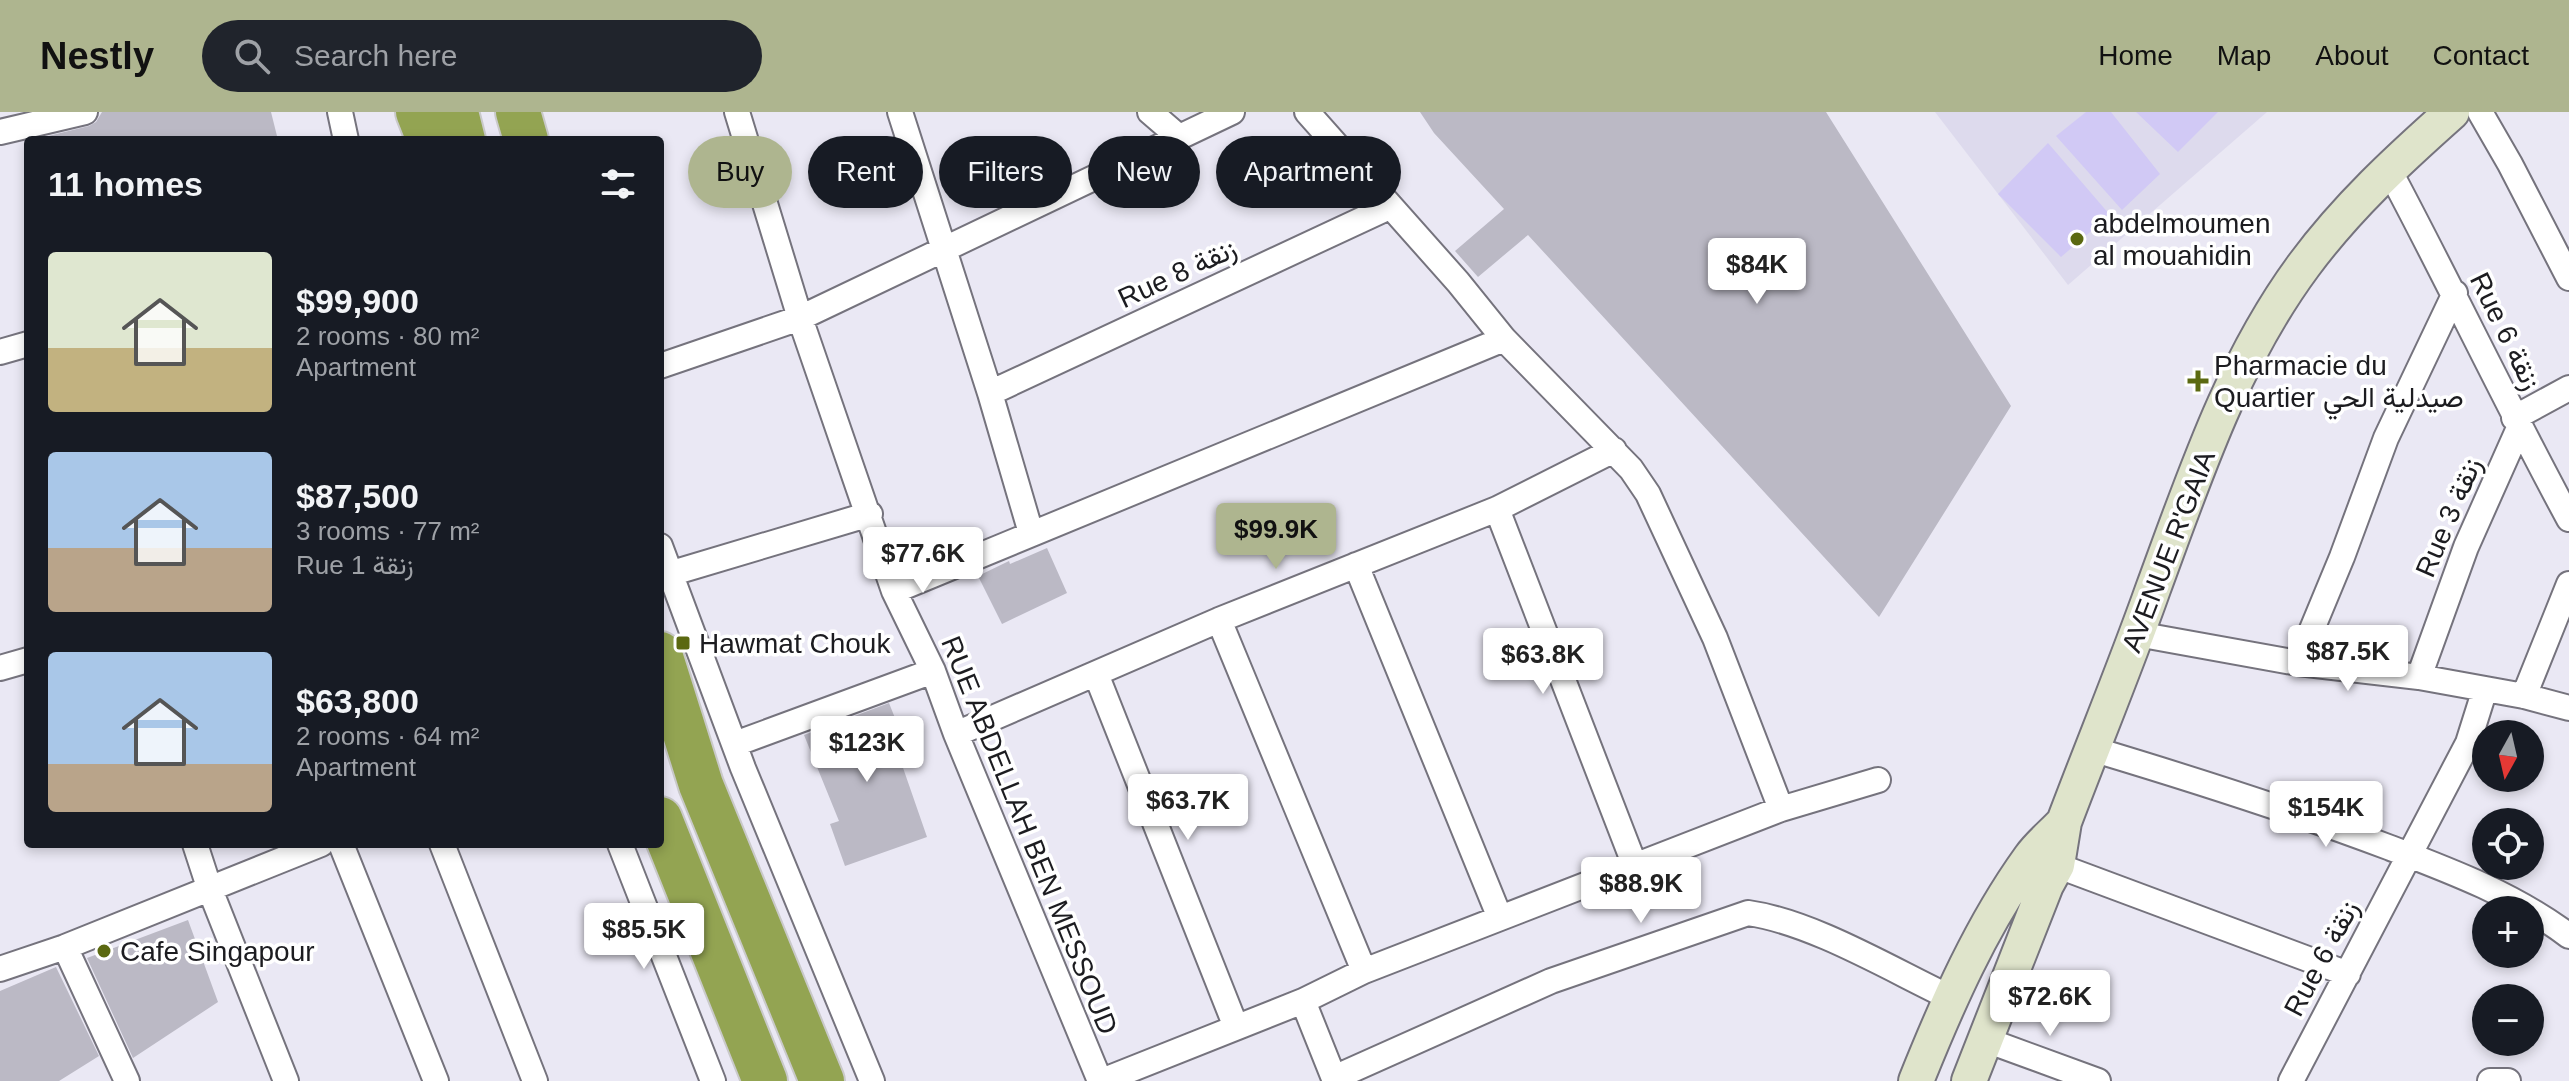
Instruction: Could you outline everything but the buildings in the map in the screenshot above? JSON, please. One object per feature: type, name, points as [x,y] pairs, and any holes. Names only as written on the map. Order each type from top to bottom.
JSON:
[{"type":"highway","points":[[418,112],[427,136]]},
{"type":"highway","points":[[456,112],[462,136]]},
{"type":"highway","points":[[518,112],[525,136]]},
{"type":"highway","points":[[664,667],[701,785],[822,1081]]},
{"type":"highway","points":[[664,829],[765,1081]]},
{"type":"street","points":[[0,132],[85,112]]},
{"type":"street","points":[[340,112],[345,136]]},
{"type":"street","name":"RUE ABDELLAH BEN MESSOUD","points":[[737,112],[800,318],[894,591],[933,671],[956,734],[1101,1081]]},
{"type":"street","points":[[1150,112],[1178,136]]},
{"type":"street","points":[[1181,136],[1232,112]]},
{"type":"street","points":[[1307,112],[1328,136]]},
{"type":"street","name":"AVENUE R'GAIA","points":[[1916,1081],[1949,997],[1990,922],[2044,860],[2064,822],[2232,385],[2302,268],[2344,213],[2388,168],[2452,112]]},
{"type":"street","points":[[2480,112],[2569,278]]},
{"type":"street","points":[[906,116],[942,249],[990,393],[1031,533]]},
{"type":"street","name":"Rue 6 زنقة","points":[[2388,168],[2569,519]]},
{"type":"street","points":[[664,365],[800,318],[1088,180]]},
{"type":"street","name":"Rue 8 زنقة","points":[[990,393],[1387,208]]},
{"type":"street","points":[[1390,208],[1458,282],[1504,339],[1614,450],[1648,494],[1715,638],[1781,809]]},
{"type":"street","points":[[2298,663],[2386,438],[2455,293]]},
{"type":"street","points":[[894,591],[1504,339]]},
{"type":"street","points":[[0,352],[24,345]]},
{"type":"street","points":[[2517,423],[2569,388]]},
{"type":"street","name":"Rue 3 زنقة","points":[[2419,677],[2466,547],[2517,423]]},
{"type":"street","points":[[956,734],[1219,620],[1497,509],[1614,450]]},
{"type":"street","points":[[1497,509],[1635,866]]},
{"type":"street","points":[[669,574],[870,514]]},
{"type":"street","points":[[664,558],[735,744],[872,1081]]},
{"type":"street","points":[[1356,565],[1500,918]]},
{"type":"street","points":[[2524,696],[2569,584]]},
{"type":"street","points":[[1219,620],[1364,971]]},
{"type":"street","points":[[2137,634],[2298,663],[2419,677],[2524,696],[2569,708]]},
{"type":"street","points":[[0,668],[24,661]]},
{"type":"street","points":[[735,744],[933,671]]},
{"type":"street","points":[[1096,674],[1236,1027]]},
{"type":"street","name":"Rue 6 زنقة","points":[[2291,1081],[2301,1037],[2348,974],[2468,743],[2485,689]]},
{"type":"street","points":[[2092,749],[2239,793],[2409,855],[2509,897],[2532,909],[2569,936]]},
{"type":"street","points":[[1101,1081],[1303,1001],[1364,971],[1781,809],[1878,780]]},
{"type":"street","points":[[196,848],[286,1081]]},
{"type":"street","points":[[0,969],[65,947],[311,848]]},
{"type":"street","points":[[343,848],[436,1081]]},
{"type":"street","points":[[444,848],[535,1081]]},
{"type":"street","points":[[622,848],[713,1081]]},
{"type":"street","points":[[2044,860],[2348,974]]},
{"type":"street","name":"AVENUE R'GAIA","points":[[1969,1081],[2046,885],[2044,860]]},
{"type":"street","points":[[1303,1001],[1335,1080],[1551,981],[1748,913],[1773,917],[1808,930],[1949,997]]},
{"type":"street","points":[[65,947],[127,1081]]},
{"type":"street","points":[[1986,1040],[2098,1081]]},
{"type":"street","points":[[2490,1081],[2508,1081]]},
{"type":"shaded area","name":"abdelmoumen al mouahidin","points":[[1935,112],[2267,112],[2068,285]]},
{"type":"shaded area","points":[[2086,112],[2111,112],[2160,174],[2122,210],[2056,136]]},
{"type":"shaded area","points":[[2136,112],[2218,112],[2178,152]]},
{"type":"shaded area","points":[[2048,143],[2110,215],[2061,257],[1998,194]]},
{"type":"place","name":"abdelmoumen al mouahidin","points":[[2077,239]]},
{"type":"place","name":"Pharmacie du Quartier صيدلية الحي","points":[[2198,381]]},
{"type":"place","name":"Hawmat Chouk","points":[[683,643]]},
{"type":"place","name":"Cafe Singapour","points":[[104,951]]}]
